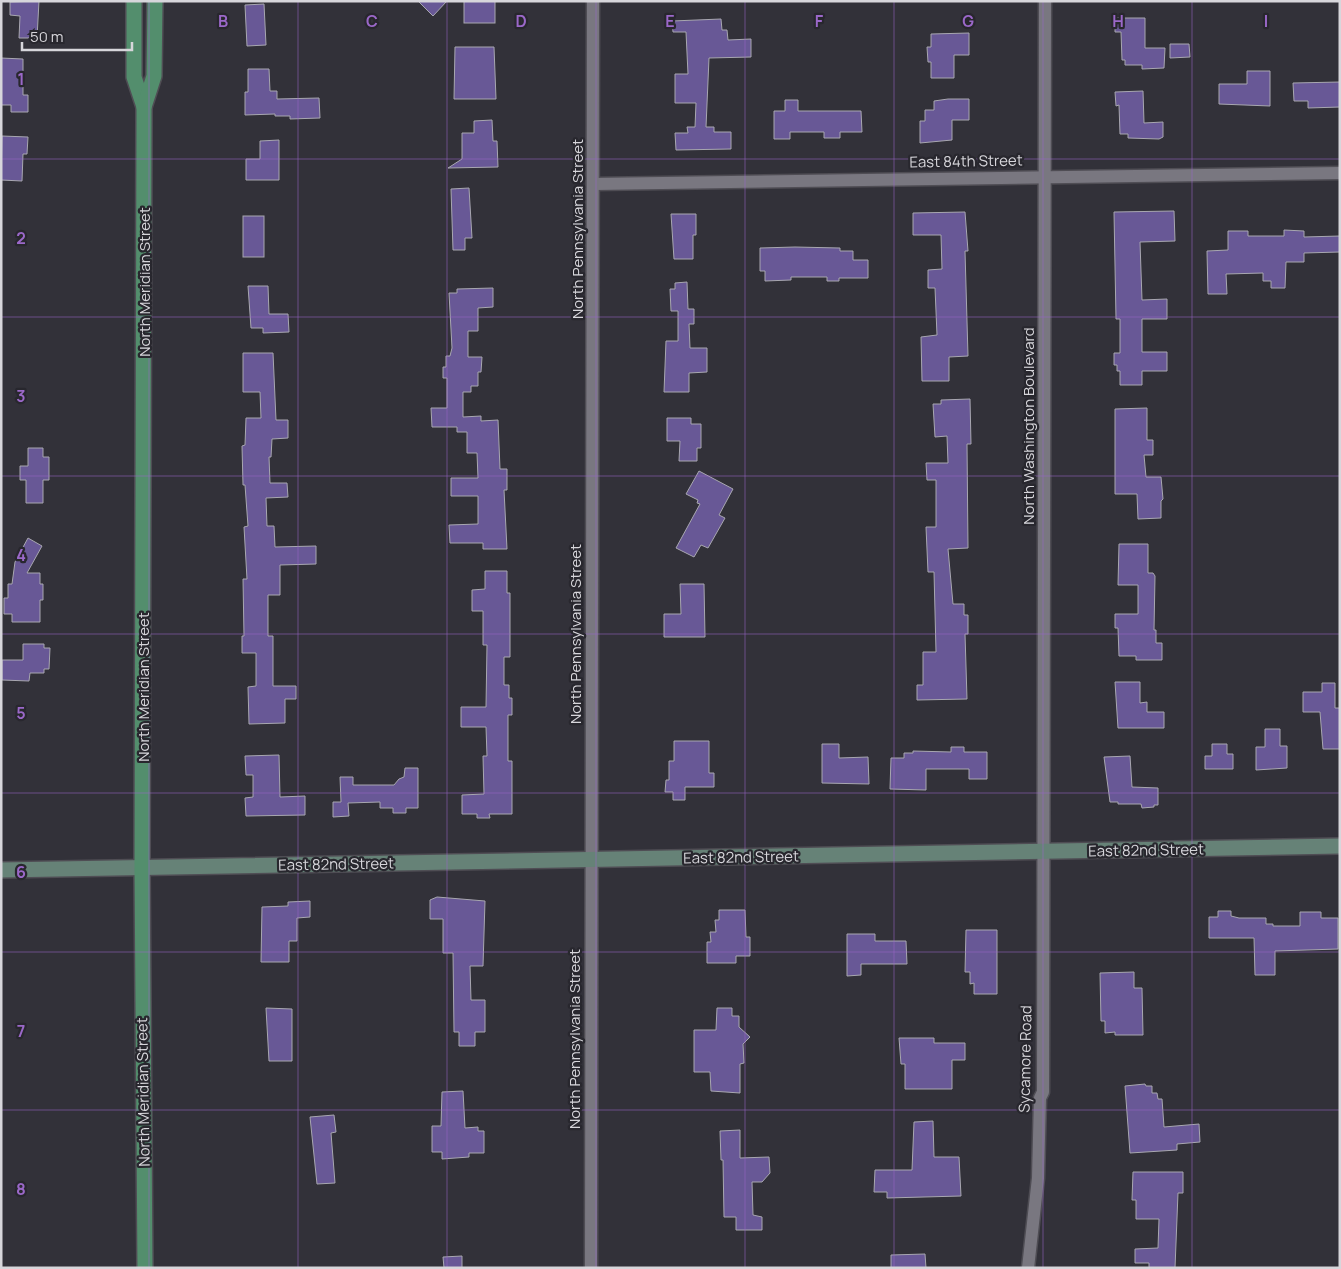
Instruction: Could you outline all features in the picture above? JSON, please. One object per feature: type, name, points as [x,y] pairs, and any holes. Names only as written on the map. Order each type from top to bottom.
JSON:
[{"type":"main road","name":"North Meridian Street","points":[[134,1],[134,77],[144,107]]},
{"type":"main road","name":"North Meridian Street","points":[[145,1268],[142,867],[144,107],[154,76],[155,1]]},
{"type":"street","name":"North Pennsylvania Street","points":[[591,1268],[593,1]]},
{"type":"street","name":"North Washington Boulevard","points":[[1043,851],[1045,1]]},
{"type":"street","name":"East 84th Street","points":[[594,184],[1340,173]]},
{"type":"street","name":"East 82nd Street","points":[[1,870],[1340,846]]},
{"type":"street","name":"Sycamore Road","points":[[1028,1268],[1036,1212],[1040,1098],[1043,1092],[1043,851]]},
{"type":"building","points":[[39,1],[37,38],[19,38],[20,16],[10,15],[10,2]]},
{"type":"building","points":[[418,1],[447,1],[433,16]]},
{"type":"building","points":[[464,1],[495,1],[495,23],[464,23]]},
{"type":"building","points":[[264,4],[266,45],[247,46],[245,5]]},
{"type":"building","points":[[1115,18],[1145,18],[1145,48],[1165,48],[1164,68],[1142,69],[1142,65],[1125,65],[1125,60],[1122,60],[1121,32],[1115,32]]},
{"type":"building","points":[[721,19],[722,30],[727,30],[728,40],[751,39],[751,57],[709,58],[706,127],[714,127],[714,132],[731,132],[731,149],[676,150],[675,133],[688,133],[687,127],[695,127],[696,103],[675,103],[675,74],[688,74],[686,32],[673,32],[672,21]]},
{"type":"building","points":[[969,33],[969,55],[954,55],[954,78],[931,78],[931,62],[928,62],[927,47],[931,47],[931,34]]},
{"type":"building","points":[[1170,44],[1189,44],[1190,57],[1170,58]]},
{"type":"building","points":[[455,47],[494,47],[496,99],[454,99]]},
{"type":"building","points":[[1,58],[23,59],[23,95],[28,95],[28,112],[11,112],[11,105],[1,105]]},
{"type":"building","points":[[248,69],[269,69],[270,91],[277,91],[277,99],[319,98],[320,118],[290,119],[290,116],[275,116],[275,114],[245,115]]},
{"type":"building","points":[[1247,71],[1270,71],[1270,106],[1219,104],[1219,84],[1247,84]]},
{"type":"building","points":[[1340,82],[1340,107],[1308,108],[1308,101],[1294,101],[1293,83]]},
{"type":"building","points":[[1143,91],[1144,123],[1163,122],[1163,137],[1159,139],[1128,138],[1128,134],[1120,134],[1119,105],[1116,106],[1115,92]]},
{"type":"building","points":[[969,99],[969,120],[952,120],[952,140],[920,143],[920,121],[925,121],[925,110],[934,110],[934,101]]},
{"type":"building","points":[[785,100],[798,100],[798,111],[861,111],[862,132],[840,132],[840,138],[824,138],[824,132],[790,132],[790,139],[774,139],[774,111],[785,111]]},
{"type":"building","points":[[492,120],[493,141],[497,141],[498,167],[448,168],[462,159],[462,133],[474,133],[474,121]]},
{"type":"building","points":[[2,136],[28,137],[27,154],[23,154],[22,181],[1,180]]},
{"type":"building","points":[[279,140],[279,180],[246,180],[246,159],[260,159],[260,141]]},
{"type":"building","points":[[469,188],[472,238],[465,238],[465,250],[453,250],[451,189]]},
{"type":"building","points":[[1174,211],[1175,241],[1140,242],[1142,300],[1167,299],[1167,319],[1142,319],[1142,352],[1167,352],[1167,371],[1142,371],[1142,385],[1120,385],[1120,371],[1117,371],[1117,365],[1114,365],[1114,353],[1120,353],[1120,319],[1116,319],[1114,212]]},
{"type":"building","points":[[965,212],[968,251],[965,251],[968,356],[949,357],[949,381],[922,381],[921,337],[937,335],[935,288],[928,288],[928,270],[942,269],[941,235],[913,235],[913,213]]},
{"type":"building","points":[[671,214],[696,214],[696,235],[693,235],[693,259],[674,259]]},
{"type":"building","points":[[243,216],[264,216],[264,257],[243,257]]},
{"type":"building","points":[[1284,230],[1304,231],[1304,237],[1340,236],[1340,252],[1304,253],[1304,262],[1286,262],[1285,288],[1271,288],[1271,281],[1263,281],[1263,273],[1226,274],[1227,294],[1208,294],[1207,251],[1228,250],[1228,231],[1248,231],[1248,236],[1284,236]]},
{"type":"building","points":[[760,248],[840,248],[840,251],[853,251],[853,260],[868,260],[868,278],[839,278],[839,281],[827,281],[827,277],[791,277],[791,280],[765,281],[765,271],[760,271]]},
{"type":"building","points":[[687,282],[688,309],[694,309],[694,324],[689,324],[690,348],[707,348],[707,372],[689,373],[689,392],[664,392],[666,341],[678,341],[678,311],[671,311],[670,289],[675,289],[675,283]]},
{"type":"building","points":[[248,286],[268,286],[269,314],[288,314],[289,332],[263,333],[263,328],[251,328]]},
{"type":"building","points":[[493,288],[493,307],[478,308],[478,331],[468,331],[468,357],[482,357],[481,372],[478,372],[478,386],[471,386],[471,392],[463,392],[463,417],[481,416],[481,421],[498,420],[500,469],[507,469],[507,490],[504,490],[507,549],[483,549],[483,543],[450,543],[449,525],[478,524],[478,496],[451,496],[451,478],[478,478],[477,453],[467,453],[467,432],[457,432],[457,427],[432,427],[431,408],[447,408],[447,378],[443,378],[443,367],[446,367],[446,356],[450,356],[452,348],[449,293],[457,293],[457,289]]},
{"type":"building","points":[[243,353],[273,353],[276,420],[288,420],[288,438],[272,439],[271,457],[269,457],[270,483],[287,483],[288,497],[266,498],[267,526],[274,526],[275,547],[316,546],[316,564],[280,565],[280,595],[268,595],[268,636],[273,636],[273,686],[296,686],[296,699],[285,699],[285,723],[249,724],[248,687],[256,686],[256,653],[242,653],[242,636],[244,636],[243,579],[247,579],[244,527],[248,526],[245,485],[243,485],[242,446],[245,445],[246,418],[261,418],[260,392],[243,392]]},
{"type":"building","points":[[970,399],[971,444],[967,444],[968,548],[948,549],[953,604],[964,604],[964,615],[968,615],[968,634],[965,634],[967,699],[917,700],[917,685],[923,685],[923,652],[936,652],[934,572],[928,572],[926,527],[936,527],[936,480],[927,480],[926,463],[948,463],[947,436],[935,437],[933,404],[941,404],[941,400]]},
{"type":"building","points":[[1147,408],[1147,440],[1153,440],[1153,455],[1144,455],[1146,477],[1161,477],[1163,499],[1161,501],[1161,518],[1138,519],[1137,494],[1115,494],[1115,409]]},
{"type":"building","points":[[667,418],[691,418],[691,424],[701,424],[701,448],[697,448],[697,461],[679,461],[680,441],[667,441]]},
{"type":"building","points":[[28,448],[43,448],[43,457],[49,457],[49,480],[43,480],[43,503],[26,503],[26,480],[20,480],[20,466],[28,466]]},
{"type":"building","points":[[699,471],[733,489],[719,515],[725,518],[708,548],[701,545],[694,557],[676,548],[700,504],[697,503],[698,500],[686,494]]},
{"type":"building","points":[[28,538],[42,546],[27,573],[40,573],[40,584],[43,584],[43,600],[40,600],[40,622],[12,622],[12,614],[4,614],[4,598],[8,598],[8,584],[12,584],[15,562]]},
{"type":"building","points":[[1119,544],[1148,544],[1148,573],[1153,573],[1155,576],[1154,630],[1156,630],[1156,643],[1162,643],[1162,660],[1136,660],[1136,656],[1119,656],[1118,628],[1115,628],[1115,614],[1138,614],[1138,585],[1118,585]]},
{"type":"building","points":[[485,571],[507,571],[507,593],[510,593],[510,657],[504,657],[504,685],[509,685],[509,698],[512,698],[512,715],[508,715],[508,761],[512,761],[512,814],[489,814],[490,818],[477,818],[477,814],[462,814],[462,795],[484,794],[483,756],[487,756],[486,727],[461,727],[461,707],[486,707],[487,645],[483,645],[483,611],[472,611],[472,590],[485,589]]},
{"type":"building","points":[[680,584],[704,584],[705,637],[664,637],[664,614],[681,614]]},
{"type":"building","points":[[23,644],[44,644],[44,648],[50,648],[49,669],[44,669],[44,673],[30,673],[29,681],[2,680],[2,660],[23,660]]},
{"type":"building","points":[[1115,682],[1140,682],[1140,703],[1147,702],[1147,712],[1164,712],[1164,728],[1118,728]]},
{"type":"building","points":[[1322,683],[1335,683],[1335,708],[1340,708],[1340,749],[1323,749],[1320,712],[1303,712],[1303,692],[1322,692]]},
{"type":"building","points":[[1265,729],[1280,729],[1280,746],[1287,746],[1287,768],[1256,770],[1256,747],[1265,747]]},
{"type":"building","points":[[674,741],[709,741],[709,773],[714,773],[714,787],[685,787],[685,800],[673,800],[673,792],[665,792],[666,780],[669,780],[669,761],[674,761]]},
{"type":"building","points":[[822,744],[839,744],[839,758],[868,757],[869,784],[822,783]]},
{"type":"building","points":[[1212,744],[1227,744],[1227,754],[1233,754],[1233,769],[1205,769],[1205,756],[1212,756]]},
{"type":"building","points":[[951,747],[964,747],[964,752],[987,752],[987,779],[969,779],[969,769],[926,769],[926,790],[890,789],[891,758],[904,758],[904,753],[913,753],[913,751],[951,752]]},
{"type":"building","points":[[279,755],[280,797],[305,796],[305,815],[246,816],[245,798],[253,797],[253,775],[246,775],[245,756]]},
{"type":"building","points":[[1130,756],[1132,787],[1158,788],[1158,805],[1142,808],[1141,804],[1110,802],[1104,757]]},
{"type":"building","points":[[405,768],[418,768],[418,808],[406,808],[406,813],[393,813],[393,808],[380,808],[380,802],[348,803],[349,816],[333,817],[333,802],[341,802],[340,777],[353,777],[353,785],[394,785],[399,779],[404,777]]},
{"type":"building","points":[[437,897],[485,901],[483,966],[470,966],[471,1000],[485,1000],[485,1032],[475,1032],[475,1046],[459,1046],[459,1032],[454,1032],[453,953],[443,953],[443,919],[430,919],[430,900]]},
{"type":"building","points":[[310,901],[310,917],[297,918],[297,941],[289,941],[289,962],[261,962],[262,907],[288,906],[288,902]]},
{"type":"building","points":[[719,910],[745,910],[746,937],[750,937],[750,956],[736,956],[736,963],[707,963],[707,942],[711,942],[710,932],[716,932],[715,920],[719,920]]},
{"type":"building","points":[[1218,911],[1231,911],[1231,916],[1239,918],[1266,918],[1266,924],[1273,924],[1273,926],[1300,926],[1300,912],[1321,912],[1321,918],[1338,918],[1338,949],[1275,951],[1275,975],[1255,975],[1254,938],[1209,938],[1209,917],[1218,917]]},
{"type":"building","points":[[966,930],[997,930],[997,994],[974,994],[974,983],[970,984],[970,972],[965,972]]},
{"type":"building","points":[[847,934],[875,934],[875,941],[906,941],[907,964],[861,964],[861,975],[847,976]]},
{"type":"building","points":[[1134,972],[1134,988],[1142,988],[1143,1035],[1115,1035],[1115,1032],[1105,1033],[1105,1021],[1101,1021],[1100,973]]},
{"type":"building","points":[[266,1008],[292,1009],[292,1061],[269,1061]]},
{"type":"building","points":[[717,1008],[732,1008],[732,1016],[739,1016],[739,1027],[750,1037],[743,1044],[744,1063],[740,1064],[740,1093],[711,1091],[710,1072],[694,1072],[694,1030],[716,1030]]},
{"type":"building","points":[[899,1038],[934,1038],[934,1043],[965,1043],[965,1060],[952,1060],[952,1089],[905,1089],[905,1064],[901,1064]]},
{"type":"building","points":[[1145,1084],[1146,1086],[1152,1086],[1152,1093],[1157,1093],[1158,1099],[1162,1099],[1164,1127],[1199,1124],[1200,1142],[1177,1144],[1177,1150],[1130,1153],[1125,1086]]},
{"type":"building","points":[[463,1091],[465,1128],[478,1127],[478,1131],[484,1131],[484,1153],[469,1153],[469,1157],[442,1159],[442,1152],[432,1152],[432,1126],[441,1126],[442,1092]]},
{"type":"building","points":[[334,1115],[336,1132],[331,1133],[335,1183],[317,1184],[310,1117]]},
{"type":"building","points":[[933,1121],[934,1157],[959,1157],[961,1196],[887,1198],[887,1192],[874,1192],[875,1170],[912,1170],[914,1122]]},
{"type":"building","points":[[740,1130],[740,1158],[769,1157],[770,1173],[762,1182],[752,1182],[753,1215],[762,1217],[762,1230],[736,1230],[736,1217],[724,1217],[723,1160],[721,1160],[720,1131]]},
{"type":"building","points":[[1133,1172],[1183,1172],[1183,1193],[1178,1193],[1175,1268],[1149,1268],[1149,1263],[1135,1263],[1135,1249],[1158,1248],[1159,1219],[1136,1219],[1136,1200],[1132,1200]]},
{"type":"building","points":[[925,1254],[926,1268],[891,1268],[891,1255]]},
{"type":"building","points":[[462,1256],[462,1268],[444,1268],[443,1257]]}]
